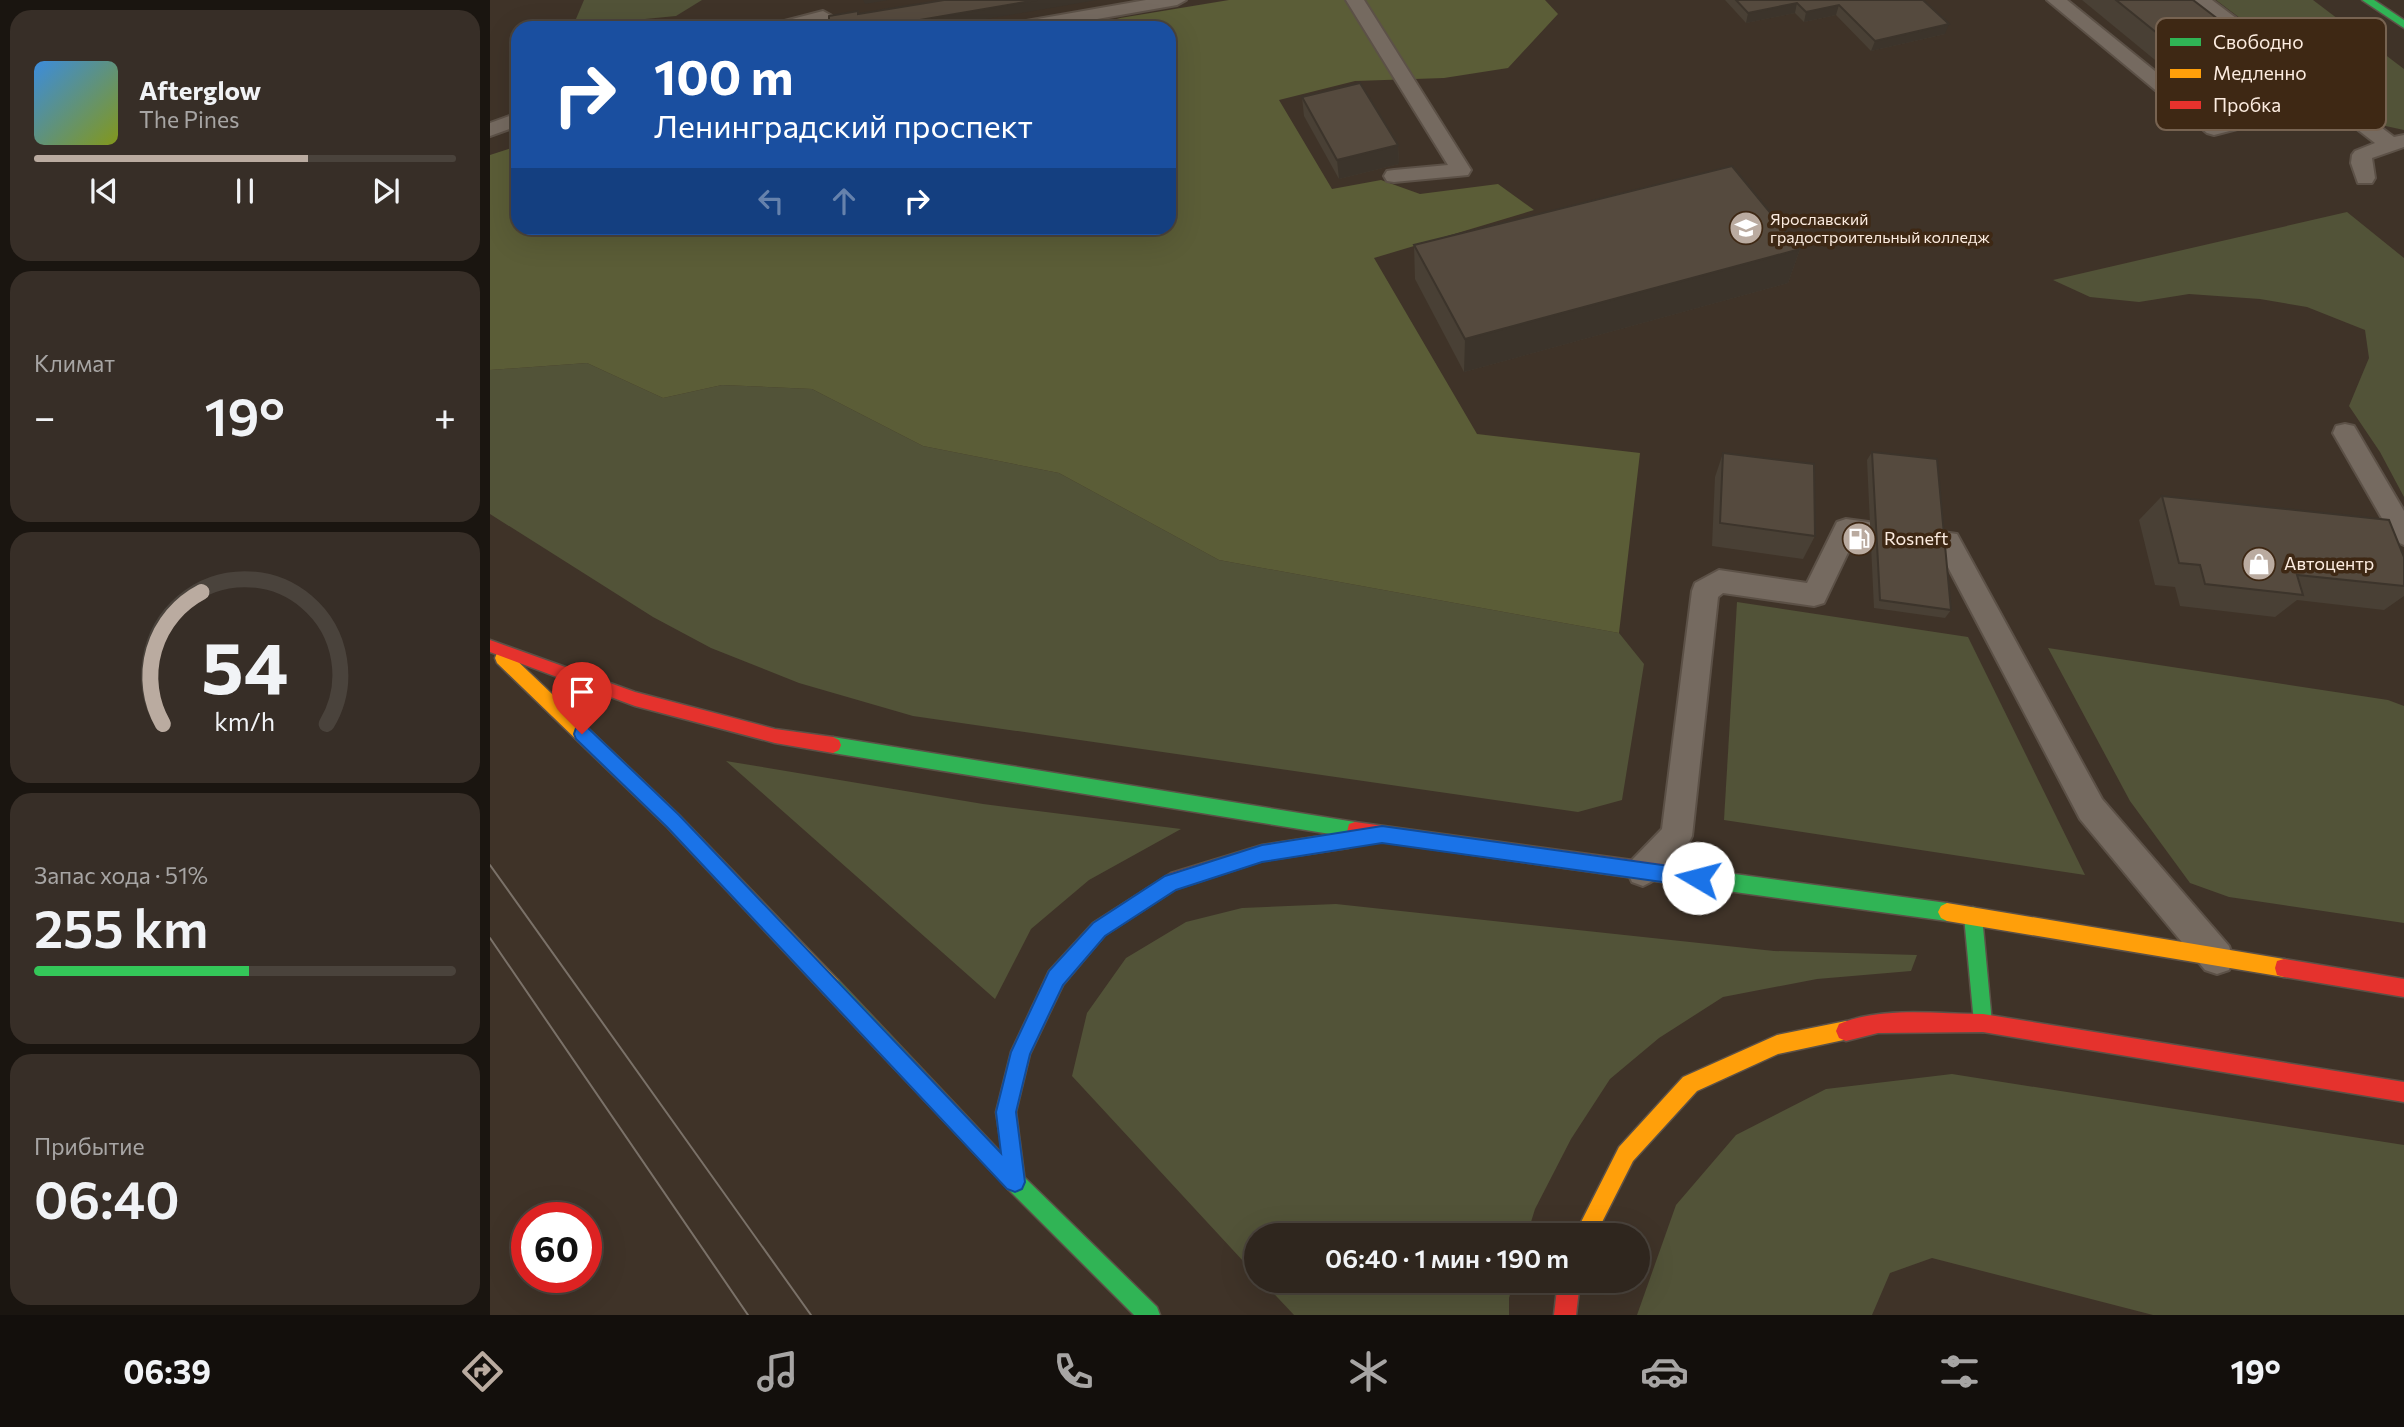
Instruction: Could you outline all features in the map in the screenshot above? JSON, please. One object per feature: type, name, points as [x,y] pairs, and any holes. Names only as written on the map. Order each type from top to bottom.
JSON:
[{"type":"main road","points":[[2367,0],[2404,25]]},
{"type":"main road","points":[[491,646],[635,699],[775,736],[1382,834],[1973,916],[2404,988]]},
{"type":"main road","points":[[491,646],[673,821],[1015,1182],[1149,1315]]},
{"type":"main road","points":[[1095,1284],[1015,1182],[1006,1112],[1021,1052],[1056,978],[1099,929],[1171,882],[1262,853],[1382,834]]},
{"type":"main road","points":[[1973,916],[1983,1023]]},
{"type":"main road","points":[[1591,1223],[1626,1154],[1690,1084],[1777,1045],[1878,1024],[1983,1023],[2404,1092]]},
{"type":"main road","points":[[1564,1315],[1568,1293]]},
{"type":"lane","points":[[1056,21],[1178,0]]},
{"type":"lane","points":[[1354,0],[1461,170],[1394,176]]},
{"type":"lane","points":[[2056,0],[2156,82]]},
{"type":"lane","points":[[2201,0],[2224,18]]},
{"type":"lane","points":[[804,21],[822,16]]},
{"type":"lane","points":[[490,130],[511,122]]},
{"type":"lane","points":[[2377,130],[2397,143]]},
{"type":"lane","points":[[2365,178],[2362,155],[2397,143]]},
{"type":"lane","points":[[2345,433],[2404,534]]},
{"type":"lane","points":[[1643,871],[1677,836],[1705,591],[1719,581],[1814,595],[1846,529],[1948,542],[2091,809],[2217,958]]},
{"type":"green space","points":[[584,0],[702,0],[676,16],[624,21],[575,21]]},
{"type":"green space","points":[[1229,0],[1545,0],[1558,14],[1508,68],[1444,78],[1355,81],[1279,100],[1332,189],[1381,180],[1420,194],[1498,184],[1534,210],[1374,258],[1477,434],[1640,453],[1619,633],[1219,560],[1059,473],[923,446],[812,389],[722,385],[663,398],[587,363],[490,370],[490,155],[511,148],[511,235],[1176,235],[1176,21],[1110,21]]},
{"type":"green space","points":[[2216,0],[2313,0],[2337,18],[2240,18]]},
{"type":"green space","points":[[2386,55],[2404,69],[2404,130],[2386,126]]},
{"type":"green space","points":[[2347,212],[2404,258],[2404,497],[2380,452],[2349,406],[2369,358],[2365,330],[2307,307],[2260,299],[2189,294],[2139,302],[2090,297],[2053,280]]},
{"type":"green space","points":[[587,363],[663,398],[722,385],[812,389],[923,446],[1059,473],[1219,560],[1619,633],[1644,664],[1622,800],[1578,812],[913,716],[799,683],[711,648],[653,617],[490,514],[490,370]]},
{"type":"green space","points":[[1737,602],[1968,637],[2085,875],[1724,820]]},
{"type":"green space","points":[[2048,648],[2388,700],[2404,706],[2404,923],[2229,897],[2190,883],[2130,801]]},
{"type":"green space","points":[[726,761],[983,804],[1181,829],[1089,880],[1031,929],[995,999]]},
{"type":"green space","points":[[1336,904],[1774,951],[1917,955],[1911,971],[1817,979],[1723,997],[1659,1038],[1610,1079],[1571,1139],[1535,1209],[1531,1223],[1244,1223],[1244,1262],[1072,1076],[1087,1013],[1126,958],[1186,922],[1242,908]]},
{"type":"green space","points":[[1952,1074],[2404,1145],[2404,1315],[2153,1315],[1932,1258],[1890,1273],[1872,1315],[1637,1315],[1645,1293],[1650,1293],[1650,1278],[1676,1205],[1736,1135],[1826,1089]]},
{"type":"green space","points":[[1273,1293],[1510,1293],[1509,1315],[1294,1315]]},
{"type":"building","points":[[944,0],[1037,0],[914,21],[829,21],[829,16],[858,11],[858,14]]},
{"type":"building","points":[[1736,0],[1923,0],[1949,24],[1875,41],[1839,5],[1806,12],[1797,3],[1748,13]]},
{"type":"building","points":[[2116,0],[2193,0],[2217,18],[2156,18],[2156,32]]},
{"type":"building","points":[[1360,83],[1398,145],[1337,160],[1302,97]]},
{"type":"building","points":[[1732,166],[1800,249],[1465,339],[1414,245]]},
{"type":"building","points":[[1872,452],[1937,459],[1951,610],[1880,600]]},
{"type":"building","points":[[1723,453],[1814,464],[1815,536],[1720,523]]},
{"type":"building","points":[[2162,496],[2389,520],[2404,557],[2404,586],[2297,575],[2303,595],[2205,584],[2200,565],[2179,563]]},
{"type":"tram line","points":[[490,865],[811,1315]]},
{"type":"tram line","points":[[490,938],[748,1315]]},
{"type":"traffic: fast","points":[[2367,0],[2404,25]]},
{"type":"traffic: fast","points":[[833,745],[1355,830]]},
{"type":"traffic: fast","points":[[1669,874],[1947,912]]},
{"type":"traffic: fast","points":[[1973,916],[1983,1023]]},
{"type":"traffic: fast","points":[[831,987],[1015,1182],[1149,1315]]},
{"type":"traffic: slow","points":[[503,658],[673,821],[831,987]]},
{"type":"traffic: slow","points":[[1947,912],[2284,968]]},
{"type":"traffic: slow","points":[[1591,1223],[1626,1154],[1690,1084],[1777,1045],[1846,1031]]},
{"type":"traffic: jam","points":[[491,646],[635,699],[775,736],[833,745]]},
{"type":"traffic: jam","points":[[1355,830],[1669,874]]},
{"type":"traffic: jam","points":[[1015,1182],[1006,1112],[1021,1052],[1056,978],[1099,929],[1171,882],[1262,853],[1348,840]]},
{"type":"traffic: jam","points":[[2284,968],[2404,988]]},
{"type":"traffic: jam","points":[[1846,1031],[1878,1024],[1983,1023],[2404,1092]]},
{"type":"traffic: jam","points":[[1565,1315],[1568,1293]]},
{"type":"place","name":"Ярославский градостроительный колледж","points":[[1746,228]]},
{"type":"place","name":"Rosneft","points":[[1859,539]]},
{"type":"place","name":"Автоцентр","points":[[2259,564]]},
{"type":"route","points":[[582,734],[673,821],[1015,1182],[1006,1112],[1021,1052],[1056,978],[1099,929],[1171,882],[1262,853],[1382,834],[1698,878]]}]
